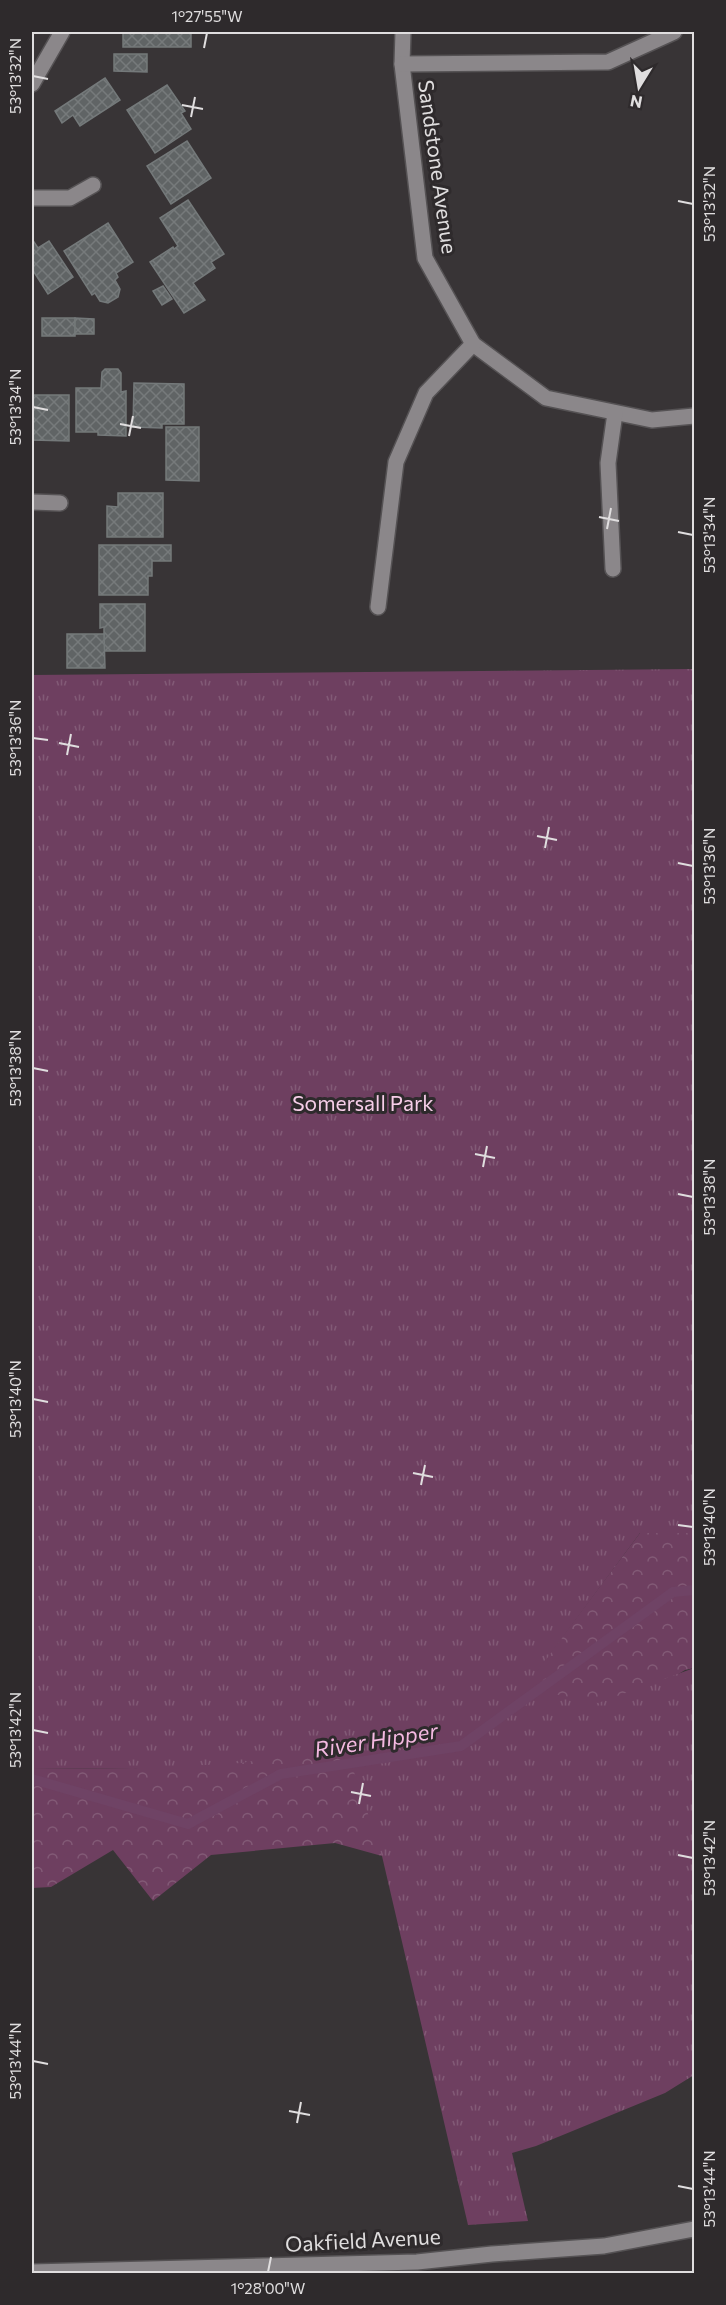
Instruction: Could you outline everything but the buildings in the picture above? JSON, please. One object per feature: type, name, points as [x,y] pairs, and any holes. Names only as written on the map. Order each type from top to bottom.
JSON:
[{"type":"street","points":[[32,84],[62,32]]},
{"type":"street","name":"Sandstone Avenue","points":[[403,32],[402,64],[425,258],[473,344],[546,398],[652,420],[694,416]]},
{"type":"street","points":[[402,64],[608,62],[674,32]]},
{"type":"street","points":[[32,198],[70,198],[93,185]]},
{"type":"street","points":[[378,607],[396,462],[426,393],[473,344]]},
{"type":"street","points":[[613,569],[608,463],[615,413]]},
{"type":"street","points":[[32,502],[60,503]]},
{"type":"street","name":"Oakfield Avenue","points":[[32,2272],[417,2268],[492,2254],[604,2246],[694,2229]]},
{"type":"green space","name":"Somersall Park","points":[[694,669],[694,1533],[640,1533],[525,1688],[598,1703],[694,1668],[694,2075],[665,2093],[536,2146],[512,2153],[528,2221],[468,2225],[382,1856],[345,1745],[241,1763],[133,1769],[32,1768],[32,675]]},
{"type":"green space","points":[[640,1533],[694,1533],[694,1668],[685,1670],[382,1856],[335,1843],[211,1855],[153,1901],[113,1850],[51,1887],[32,1888],[32,1768],[133,1769],[524,1688]]},
{"type":"waterway","name":"River Hipper","points":[[32,1779],[188,1824],[281,1774],[461,1746],[673,1592],[694,1590]]}]
